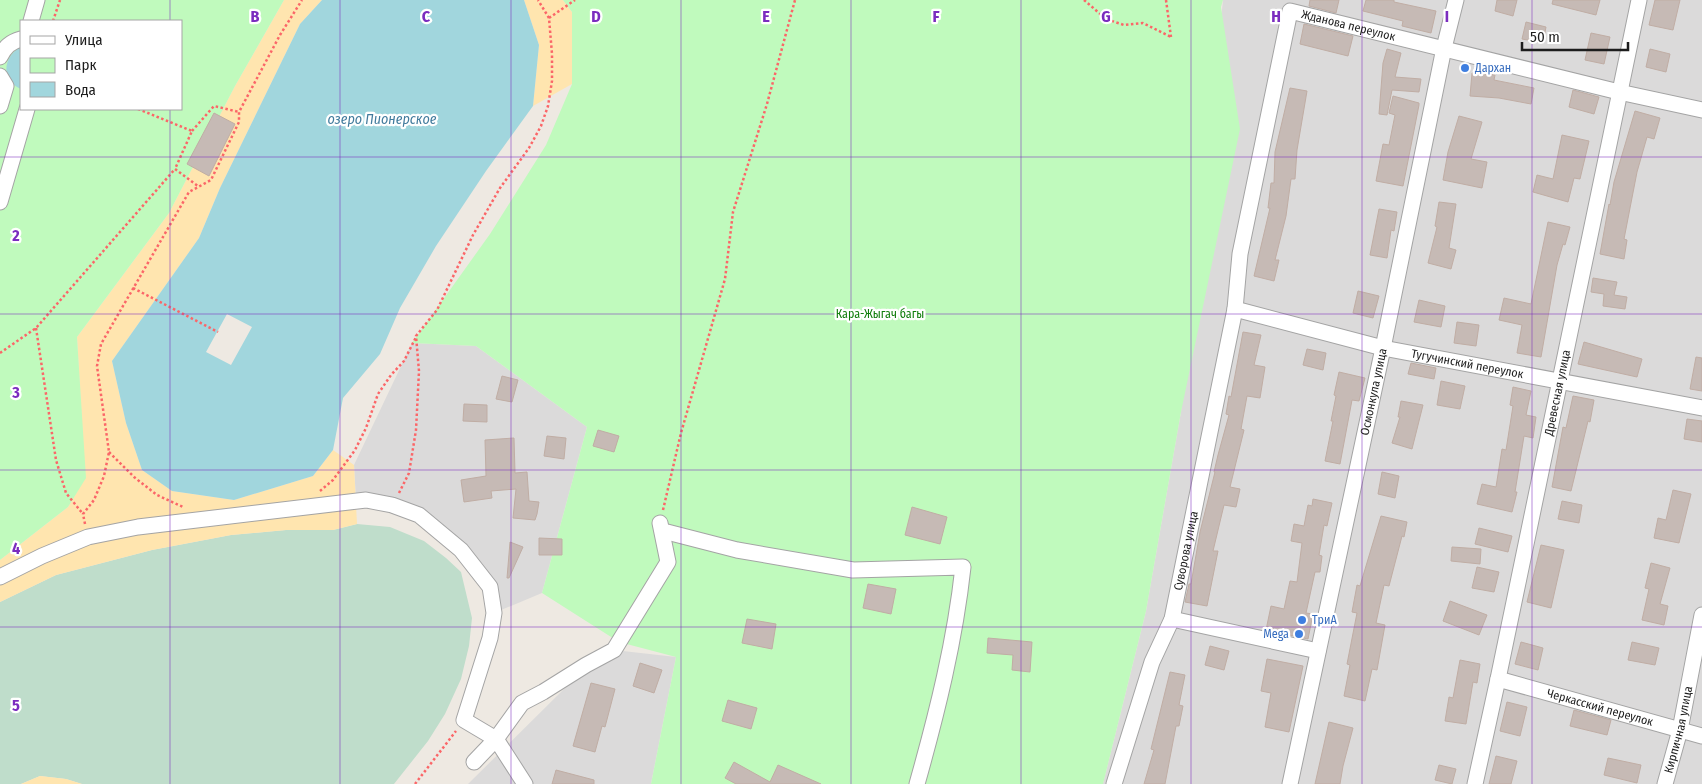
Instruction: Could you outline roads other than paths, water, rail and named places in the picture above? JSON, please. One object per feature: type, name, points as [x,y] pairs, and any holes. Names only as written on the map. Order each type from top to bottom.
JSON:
[{"type":"street","points":[[31,20],[37,0]]},
{"type":"street","name":"Осмонкула улица","points":[[1290,784],[1383,348],[1444,48],[1456,0]]},
{"type":"street","name":"Древесная улица","points":[[1475,784],[1638,0]]},
{"type":"street","name":"Жданова переулок","points":[[1235,309],[1240,254],[1290,11],[1619,92],[1702,110]]},
{"type":"street","points":[[0,57],[6,47],[13,41],[20,39]]},
{"type":"street","points":[[0,76],[6,86],[0,106]]},
{"type":"street","points":[[0,202],[27,110]]},
{"type":"street","name":"Тугучинский переулок","points":[[1235,309],[1383,348],[1702,408]]},
{"type":"street","name":"Суворова улица","points":[[1114,784],[1152,662],[1172,619],[1235,309]]},
{"type":"street","points":[[0,577],[42,556],[88,538],[138,527],[366,500],[392,505],[419,515],[461,550],[490,587],[494,613],[490,638],[464,720],[496,739],[524,784]]},
{"type":"street","points":[[474,762],[496,739],[522,703],[614,650],[668,562],[663,528],[737,550],[852,570],[963,567],[959,607],[933,727],[917,784]]},
{"type":"street","name":"Кирпичная улица","points":[[1665,784],[1680,730],[1702,615]]},
{"type":"street","points":[[1172,619],[1318,651]]},
{"type":"street","name":"Черкасский переулок","points":[[1498,678],[1702,736]]},
{"type":"water","name":"озеро Пионерское","points":[[322,0],[524,0],[539,45],[533,106],[486,171],[436,246],[400,308],[380,354],[343,398],[333,450],[313,476],[234,500],[172,491],[142,470],[126,423],[112,361],[199,238],[220,188],[300,24]],"holes":[[[227,314],[252,327],[231,365],[206,352]]]},
{"type":"water","points":[[20,48],[20,88],[10,80],[6,68],[10,56]]},
{"type":"place","name":"Дархан","points":[[1465,68]]},
{"type":"place","name":"ТриА","points":[[1302,620]]},
{"type":"place","name":"Mega","points":[[1299,634]]},
{"type":"park label","name":"Кара-Жыгач багы","points":[[880,314]]}]
